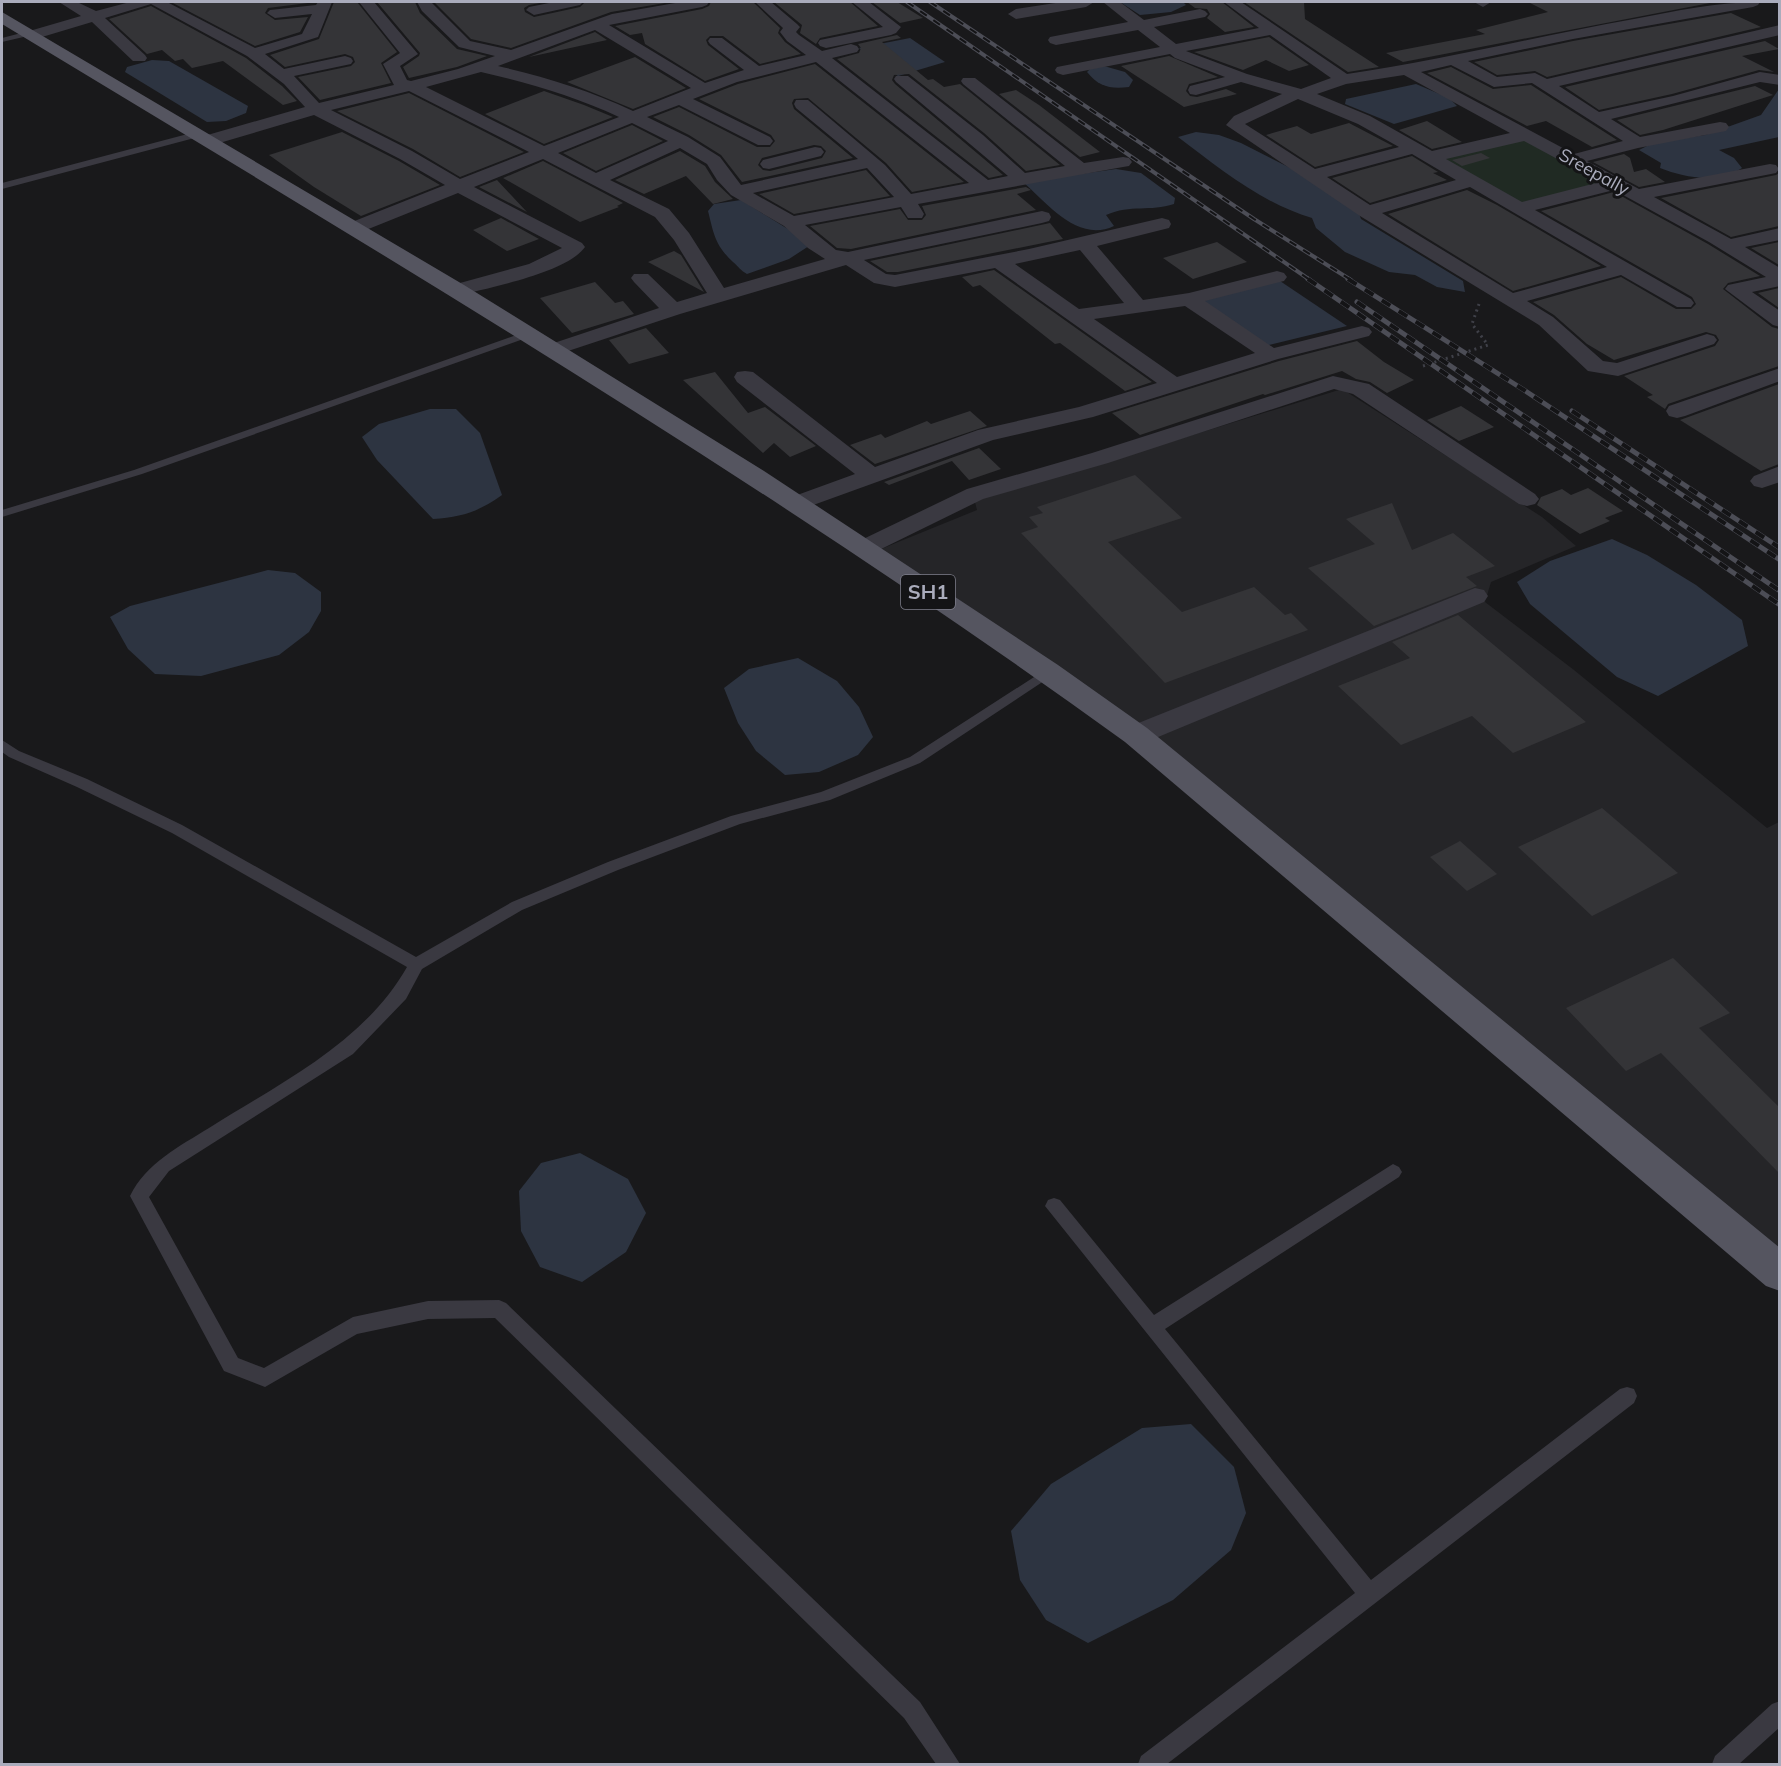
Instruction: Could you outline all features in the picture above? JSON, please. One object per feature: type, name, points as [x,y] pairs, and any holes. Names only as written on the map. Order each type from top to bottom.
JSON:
[{"type":"main road","name":"SH1","points":[[2,17],[109,84],[205,137],[456,290],[797,503],[1048,672],[1136,735],[1779,1273]]},
{"type":"street","points":[[67,2],[95,17],[139,58]]},
{"type":"street","points":[[30,34],[159,2],[253,53],[282,74],[315,109],[406,155],[457,186],[575,247],[569,253],[547,263],[456,290]]},
{"type":"street","points":[[366,2],[410,54],[391,64],[401,83],[412,86],[646,203],[670,221],[719,296]]},
{"type":"street","points":[[424,2],[427,8],[465,44],[512,55]]},
{"type":"street","points":[[533,10],[575,2]]},
{"type":"street","points":[[205,137],[481,67],[603,17],[700,2]]},
{"type":"street","points":[[763,2],[788,22],[792,27],[788,32],[812,52],[852,80],[983,185]]},
{"type":"street","points":[[354,228],[633,118],[678,98],[812,52],[891,30],[892,27],[889,24],[860,2]]},
{"type":"street","points":[[1016,14],[1086,2]]},
{"type":"street","points":[[1112,2],[1181,55],[1299,95],[1364,120],[1684,303]]},
{"type":"street","points":[[1232,2],[1344,79]]},
{"type":"street","points":[[1707,340],[1627,368],[1606,370],[1596,366],[1546,321],[1367,212],[1235,125],[1240,120],[1299,95],[1344,79],[1406,70],[1573,34],[1753,2]]},
{"type":"street","points":[[253,53],[308,37],[312,34],[324,5]]},
{"type":"street","points":[[275,13],[324,5]]},
{"type":"street","points":[[1056,40],[1200,14]]},
{"type":"street","points":[[603,17],[704,89]]},
{"type":"street","points":[[1063,70],[1271,30]]},
{"type":"street","points":[[1545,84],[1779,30]]},
{"type":"street","points":[[716,41],[755,71]]},
{"type":"street","points":[[812,52],[851,49]]},
{"type":"street","points":[[1453,60],[1492,81],[1532,77],[1637,143]]},
{"type":"street","points":[[282,74],[345,61]]},
{"type":"street","points":[[481,67],[565,88],[633,116],[682,141],[714,161],[723,176],[737,191],[791,222],[830,254],[848,258],[881,279],[895,281],[999,262],[1086,244],[1162,224]]},
{"type":"street","name":"Sreepally","points":[[1406,70],[1729,245],[1779,279]]},
{"type":"street","points":[[1196,90],[1242,77]]},
{"type":"street","points":[[1598,117],[1675,100],[1760,77],[1779,80]]},
{"type":"street","points":[[902,79],[977,139],[1022,179]]},
{"type":"street","points":[[969,81],[1080,169]]},
{"type":"street","points":[[678,98],[764,141]]},
{"type":"street","points":[[802,104],[869,162],[907,200],[918,220],[937,236]]},
{"type":"street","points":[[1571,160],[1637,143],[1676,138],[1720,127]]},
{"type":"street","points":[[1431,157],[1526,135]]},
{"type":"street","points":[[597,179],[682,141]]},
{"type":"street","points":[[1311,176],[1415,148]]},
{"type":"street","points":[[723,176],[815,152]]},
{"type":"street","points":[[737,191],[869,162]]},
{"type":"street","points":[[791,222],[983,185],[1123,162]]},
{"type":"street","points":[[1635,195],[1776,171]]},
{"type":"street","points":[[1367,212],[1472,181]]},
{"type":"street","points":[[1520,208],[1615,184]]},
{"type":"street","points":[[552,350],[673,310],[848,258],[937,236],[1042,217]]},
{"type":"street","points":[[1729,245],[1779,234]]},
{"type":"street","points":[[1086,244],[1137,306]]},
{"type":"street","points":[[999,262],[1174,385]]},
{"type":"street","points":[[1502,295],[1624,268]]},
{"type":"street","points":[[1074,316],[1189,298],[1277,277]]},
{"type":"street","points":[[641,278],[673,310]]},
{"type":"street","points":[[1779,279],[1735,290],[1779,321]]},
{"type":"street","points":[[1189,298],[1271,355]]},
{"type":"street","points":[[797,503],[986,435],[1085,412],[1271,355],[1362,332]]},
{"type":"street","points":[[746,377],[870,475]]},
{"type":"street","points":[[1677,411],[1777,378]]},
{"type":"street","points":[[864,549],[975,494],[1100,458],[1333,382],[1361,389],[1527,499]]},
{"type":"street","points":[[1136,735],[1475,596]]},
{"type":"lane","points":[[2,40],[30,34]]},
{"type":"lane","points":[[2,186],[205,137]]},
{"type":"lane","points":[[2,514],[138,472],[525,334]]},
{"type":"lane","points":[[949,1764],[912,1710],[833,1636],[499,1309],[428,1310],[353,1326],[265,1378],[231,1365],[140,1196],[163,1167],[347,1048],[400,994],[416,965],[517,906],[613,866],[736,820],[825,796],[915,760],[1048,672]]},
{"type":"lane","points":[[2,745],[14,754],[82,783],[177,829],[416,965]]},
{"type":"lane","points":[[1152,1327],[1393,1172]]},
{"type":"lane","points":[[1054,1206],[1369,1594]]},
{"type":"lane","points":[[1149,1764],[1627,1396]]},
{"type":"lane","points":[[1723,1764],[1779,1712]]},
{"type":"path","points":[[1424,366],[1488,345],[1472,324],[1480,299],[1502,295]]},
{"type":"shaded area","points":[[1525,137],[1609,182],[1519,205],[1438,158]]},
{"type":"shaded area","points":[[1342,389],[1542,517],[1576,546],[1491,582],[1485,602],[1574,670],[1767,828],[1779,822],[1779,1256],[881,549],[977,510],[974,498],[1092,466]]},
{"type":"water","points":[[1120,2],[1183,2],[1186,5],[1171,12],[1140,15]]},
{"type":"water","points":[[910,38],[945,62],[898,76],[859,48]]},
{"type":"water","points":[[152,60],[169,61],[248,106],[246,113],[226,121],[207,122],[125,72],[127,67]]},
{"type":"water","points":[[1104,66],[1125,72],[1133,80],[1129,87],[1105,86],[1087,72],[1090,69]]},
{"type":"water","points":[[1416,84],[1449,98],[1457,106],[1394,124],[1345,104],[1346,99]]},
{"type":"water","points":[[1779,89],[1779,137],[1719,150],[1734,158],[1742,168],[1732,173],[1712,178],[1691,177],[1660,168],[1661,163],[1639,150],[1653,143],[1705,135],[1761,115]]},
{"type":"water","points":[[1196,132],[1219,135],[1241,143],[1304,175],[1357,208],[1361,219],[1463,281],[1465,292],[1437,287],[1415,275],[1389,272],[1345,252],[1316,228],[1312,218],[1276,204],[1259,194],[1225,173],[1178,137]]},
{"type":"water","points":[[1116,169],[1141,173],[1175,198],[1174,204],[1115,212],[1106,215],[1114,226],[1101,230],[1088,229],[1064,219],[1023,182]]},
{"type":"water","points":[[741,200],[812,244],[789,259],[745,273],[719,245],[708,211],[714,204]]},
{"type":"water","points":[[1280,281],[1347,326],[1265,346],[1202,301]]},
{"type":"water","points":[[430,409],[456,409],[480,433],[502,495],[469,513],[433,519],[377,460],[362,437],[379,424]]},
{"type":"water","points":[[1612,539],[1647,555],[1696,585],[1742,620],[1748,646],[1658,696],[1617,677],[1530,604],[1517,582],[1550,561]]},
{"type":"water","points":[[268,570],[295,573],[321,592],[321,611],[309,632],[279,655],[201,676],[155,674],[128,649],[110,617],[130,606]]},
{"type":"water","points":[[798,658],[837,681],[859,707],[873,737],[858,755],[819,772],[785,775],[756,751],[738,723],[724,688],[749,669]]},
{"type":"water","points":[[580,1153],[628,1179],[646,1213],[626,1252],[582,1282],[540,1267],[521,1231],[519,1191],[541,1163]]},
{"type":"water","points":[[1191,1424],[1234,1467],[1246,1513],[1231,1550],[1173,1600],[1088,1643],[1046,1620],[1020,1580],[1011,1531],[1051,1484],[1142,1428]]},
{"type":"building","points":[[171,2],[316,2],[268,8],[265,13],[275,20],[308,17],[300,32],[255,46]]},
{"type":"building","points":[[334,2],[357,2],[397,52],[381,63],[391,83],[320,100],[298,77],[351,66],[355,62],[353,57],[345,54],[285,67],[270,55],[319,39]]},
{"type":"building","points":[[377,2],[415,2],[420,13],[457,49],[487,56],[457,67],[409,78],[403,67],[420,53]]},
{"type":"building","points":[[434,2],[545,2],[524,8],[525,12],[534,17],[580,7],[585,2],[671,2],[611,12],[511,48],[471,39]]},
{"type":"building","points":[[711,2],[753,2],[780,28],[778,33],[785,42],[801,54],[760,64],[723,36],[710,36],[706,40],[708,45],[739,69],[705,81],[645,44],[642,33],[630,35],[615,26],[702,9],[709,6]]},
{"type":"building","points":[[774,2],[850,2],[878,26],[820,38],[816,44],[800,33],[802,25]]},
{"type":"building","points":[[872,2],[897,2],[923,18],[900,23]]},
{"type":"building","points":[[1187,2],[1222,2],[1254,27],[1225,32],[1207,18],[1210,14],[1207,9],[1195,8]]},
{"type":"building","points":[[1244,2],[1304,2],[1305,19],[1379,67],[1348,72]]},
{"type":"building","points":[[1528,2],[1710,3],[1403,62],[1386,53],[1485,34],[1476,30],[1548,12]]},
{"type":"building","points":[[151,6],[246,58],[297,101],[283,105],[223,61],[192,68],[183,59],[175,61],[162,50],[147,54],[109,19]]},
{"type":"building","points":[[1731,13],[1761,27],[1547,77],[1535,71],[1497,75],[1474,62],[1573,41]]},
{"type":"building","points":[[595,32],[607,40],[529,57]]},
{"type":"building","points":[[897,35],[901,38],[882,42],[928,80],[933,79],[944,87],[960,84],[1060,165],[1026,171],[984,133],[909,74],[894,75],[892,80],[895,84],[1003,175],[989,178],[837,59],[859,53],[861,48],[858,44]]},
{"type":"building","points":[[1269,37],[1309,65],[1289,71],[1266,60],[1243,70],[1194,52]]},
{"type":"building","points":[[1765,41],[1779,49],[1742,56],[1774,72],[1759,70],[1672,94],[1599,110],[1565,87]]},
{"type":"building","points":[[1169,56],[1218,77],[1189,84],[1186,91],[1190,96],[1197,97],[1226,89],[1237,94],[1184,107],[1121,66]]},
{"type":"building","points":[[635,57],[686,88],[633,109],[567,82]]},
{"type":"building","points":[[815,64],[964,182],[912,192],[886,163],[808,98],[794,99],[792,103],[794,109],[853,158],[742,182],[721,155],[689,135],[653,117],[679,107],[757,147],[770,147],[775,141],[771,135],[699,99],[738,84]],"holes":[[[814,145],[821,146],[826,151],[822,158],[770,171],[763,170],[758,165],[762,158]]]},
{"type":"building","points":[[1451,67],[1493,89],[1531,85],[1617,140],[1592,147],[1546,121],[1527,126],[1427,73]]},
{"type":"building","points":[[1755,86],[1773,95],[1663,130],[1640,135],[1617,120]]},
{"type":"building","points":[[1016,90],[1100,152],[1080,157],[999,94]]},
{"type":"building","points":[[544,91],[613,117],[544,144],[485,114]]},
{"type":"building","points":[[409,93],[524,152],[460,177],[413,149],[337,111]]},
{"type":"building","points":[[1427,121],[1462,142],[1432,149],[1399,130]]},
{"type":"building","points":[[1349,123],[1393,146],[1315,167],[1266,135],[1297,126],[1311,134]]},
{"type":"building","points":[[632,125],[663,141],[596,171],[563,153]]},
{"type":"building","points":[[342,132],[440,185],[361,216],[314,187],[269,155]]},
{"type":"building","points":[[680,151],[705,166],[715,182],[733,199],[713,204],[686,176],[644,194],[615,180]]},
{"type":"building","points":[[1481,153],[1490,158],[1462,166],[1452,160]]},
{"type":"building","points":[[1624,154],[1630,158],[1634,172],[1646,169],[1665,182],[1639,187],[1593,162]]},
{"type":"building","points":[[1412,156],[1438,172],[1433,173],[1447,180],[1370,203],[1332,178]]},
{"type":"building","points":[[543,161],[623,203],[617,206],[619,207],[580,222],[503,178]]},
{"type":"building","points":[[866,170],[890,196],[794,214],[759,194]]},
{"type":"building","points":[[1779,173],[1779,226],[1731,237],[1661,198],[1776,175]]},
{"type":"building","points":[[497,180],[526,211],[527,212],[479,187]]},
{"type":"building","points":[[1026,187],[1031,190],[1017,194],[1036,210],[851,249],[837,248],[810,226],[900,209],[908,220],[922,220],[926,215],[922,206]]},
{"type":"building","points":[[1467,190],[1601,266],[1513,291],[1388,214]]},
{"type":"building","points":[[1614,192],[1708,244],[1760,276],[1728,283],[1723,289],[1772,327],[1779,329],[1779,366],[1668,404],[1665,409],[1647,397],[1653,395],[1624,376],[1715,346],[1719,340],[1716,335],[1706,332],[1614,360],[1587,344],[1554,315],[1533,302],[1621,277],[1676,309],[1691,309],[1696,304],[1692,297],[1541,211]]},
{"type":"building","points":[[501,218],[539,239],[507,251],[473,230]]},
{"type":"building","points":[[1050,223],[1063,239],[898,272],[887,272],[870,261]]},
{"type":"building","points":[[1217,242],[1247,262],[1193,279],[1163,258]]},
{"type":"building","points":[[1779,242],[1779,265],[1751,248]]},
{"type":"building","points":[[674,251],[681,255],[704,292],[648,262]]},
{"type":"building","points":[[994,270],[1152,382],[1125,391],[1060,343],[1055,344],[980,285],[973,287],[962,277]]},
{"type":"building","points":[[595,282],[615,303],[623,301],[634,314],[572,333],[540,298]]},
{"type":"building","points":[[1779,288],[1779,308],[1758,293]]},
{"type":"building","points":[[646,328],[669,353],[629,364],[609,340]]},
{"type":"building","points":[[1357,341],[1384,362],[1414,380],[1387,393],[1370,382],[1356,379],[1342,371],[1263,394],[1140,435],[1112,413],[1279,361]]},
{"type":"building","points":[[715,372],[748,413],[765,407],[816,446],[790,457],[774,443],[763,453],[683,380]]},
{"type":"building","points":[[1779,384],[1779,464],[1761,471],[1680,420]]},
{"type":"building","points":[[1461,406],[1494,427],[1459,441],[1427,420]]},
{"type":"building","points":[[970,411],[987,426],[875,464],[850,445],[881,434],[885,438],[927,421],[931,424]]},
{"type":"building","points":[[979,448],[1001,469],[969,480],[952,461],[889,485],[884,482]]},
{"type":"building","points":[[1135,475],[1182,518],[1108,542],[1182,612],[1254,587],[1285,615],[1291,613],[1308,630],[1165,683],[1021,533],[1038,527],[1029,517],[1043,513],[1037,507]]},
{"type":"building","points":[[1588,488],[1623,511],[1605,518],[1610,521],[1580,534],[1537,505],[1541,497],[1562,489],[1571,495]]},
{"type":"building","points":[[1392,503],[1412,550],[1453,533],[1495,566],[1466,577],[1477,586],[1374,626],[1308,568],[1375,544],[1346,519]]},
{"type":"building","points":[[1458,615],[1586,722],[1513,753],[1472,716],[1401,745],[1338,686],[1410,658],[1392,642]]},
{"type":"building","points":[[1602,808],[1678,873],[1592,916],[1518,847]]},
{"type":"building","points":[[1460,841],[1497,874],[1467,891],[1430,857]]},
{"type":"building","points":[[1673,958],[1730,1013],[1699,1028],[1779,1107],[1779,1173],[1661,1053],[1626,1071],[1566,1008]]},
{"type":"railway","points":[[907,2],[1310,280]]},
{"type":"railway","points":[[930,2],[1254,219],[1351,280]]},
{"type":"railway","points":[[1308,279],[1780,605]]},
{"type":"railway","points":[[1348,279],[1524,390],[1780,560]]},
{"type":"railway","points":[[1357,302],[1780,591]]},
{"type":"railway","points":[[1572,411],[1780,548]]}]
